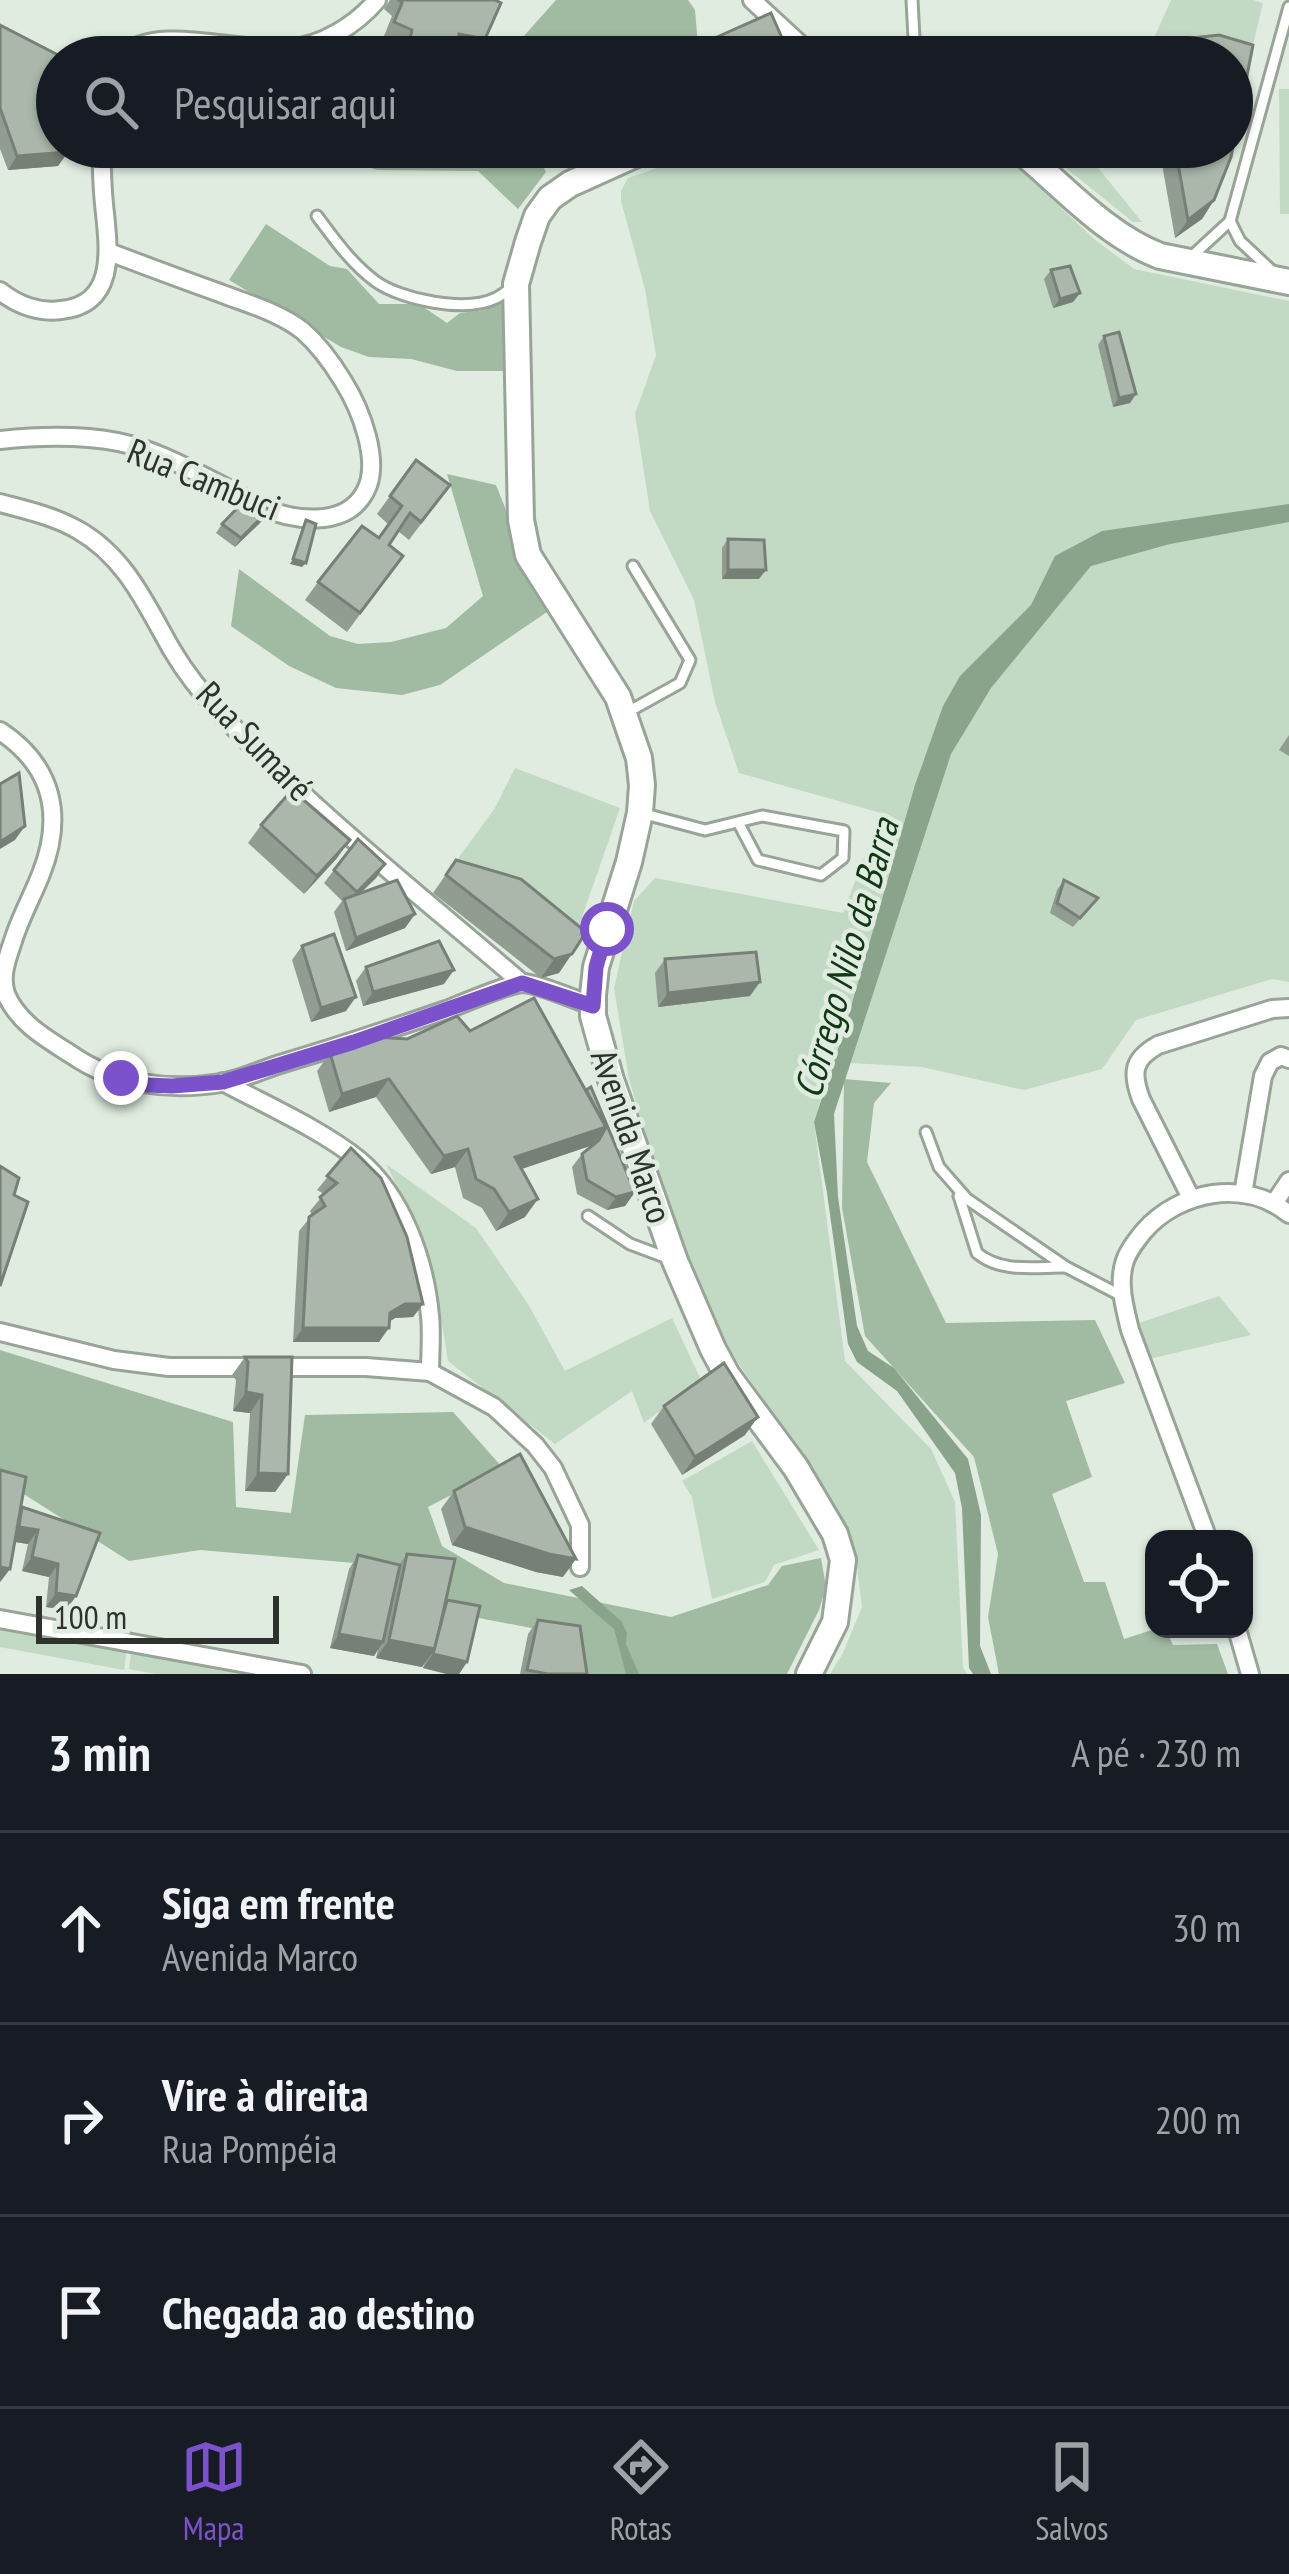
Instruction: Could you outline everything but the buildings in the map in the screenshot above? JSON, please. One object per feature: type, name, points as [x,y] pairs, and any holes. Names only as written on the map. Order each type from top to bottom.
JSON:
[{"type":"main road","name":"Avenida Marco","points":[[606,168],[550,198],[537,216],[516,284],[521,520],[528,555],[618,697],[639,758],[640,812],[596,967],[593,1006],[611,1080],[675,1261],[727,1375],[796,1468],[835,1534],[843,1560],[835,1622],[808,1674]]},
{"type":"main road","points":[[1041,168],[1140,248],[1287,281]]},
{"type":"street","points":[[332,36],[356,22],[377,0]]},
{"type":"street","points":[[752,0],[791,36]]},
{"type":"street","points":[[0,291],[50,311],[69,310],[99,289],[109,252],[103,168]]},
{"type":"street","name":"Rua Cambuci","points":[[0,440],[64,437],[119,442],[277,513],[305,518],[344,514],[358,505],[370,485],[362,418],[325,354],[301,330],[271,312],[109,252]]},
{"type":"street","name":"Rua Sumaré","points":[[0,502],[64,523],[102,547],[128,573],[174,654],[220,713],[289,780],[522,983]]},
{"type":"street","points":[[0,731],[37,763],[52,809],[51,842],[4,968],[4,987],[8,1000],[34,1030],[81,1062],[148,1085],[223,1082],[522,983],[593,1006]]},
{"type":"street","points":[[1191,1198],[1141,1099],[1135,1083],[1138,1063],[1158,1045],[1272,1009],[1289,1008]]},
{"type":"street","points":[[1243,1193],[1263,1076],[1270,1062],[1280,1056],[1289,1059]]},
{"type":"street","points":[[223,1082],[358,1160],[395,1204],[420,1261],[430,1317],[430,1372]]},
{"type":"street","points":[[1205,1530],[1130,1330],[1122,1296],[1124,1264],[1134,1243],[1158,1216],[1191,1198],[1243,1193],[1282,1208],[1289,1181]]},
{"type":"street","points":[[0,1332],[114,1360],[169,1367],[366,1367],[430,1372],[494,1407],[553,1468],[580,1525],[580,1567]]},
{"type":"street","points":[[0,1619],[302,1674]]},
{"type":"street","points":[[1240,1638],[1250,1674]]},
{"type":"lane","points":[[912,0],[914,36]]},
{"type":"lane","points":[[1253,138],[1289,8]]},
{"type":"lane","points":[[1185,261],[1230,221],[1245,168]]},
{"type":"lane","points":[[316,216],[365,273],[416,298],[478,303],[516,284]]},
{"type":"lane","points":[[1230,221],[1240,241],[1287,281]]},
{"type":"lane","points":[[626,713],[680,683],[690,660],[633,566]]},
{"type":"lane","points":[[640,812],[705,830],[762,816],[844,831],[843,858],[821,875],[758,860],[738,822]]},
{"type":"lane","points":[[926,1132],[939,1167],[958,1191],[1066,1267],[1122,1296]]},
{"type":"lane","points":[[958,1191],[982,1258],[999,1266],[1066,1267]]},
{"type":"lane","points":[[588,1216],[630,1244],[675,1261]]},
{"type":"shaded area","points":[[556,0],[688,0],[695,10],[697,36],[524,36]]},
{"type":"shaded area","points":[[1171,0],[1263,3],[1253,44],[1253,36],[1155,36]]},
{"type":"shaded area","points":[[1279,89],[1289,89],[1289,214],[1280,214]]},
{"type":"shaded area","points":[[371,168],[544,168],[546,172],[518,209],[478,171]]},
{"type":"shaded area","points":[[657,168],[1019,168],[1094,239],[1134,269],[1289,301],[1289,982],[1272,979],[1136,1020],[1102,1069],[1024,1090],[922,1067],[832,1062],[814,1122],[845,1361],[931,1449],[955,1502],[967,1674],[830,1674],[862,1607],[857,1567],[797,1447],[731,1353],[664,1198],[629,1079],[614,988],[634,901],[655,878],[843,913],[881,813],[739,773],[715,702],[694,600],[650,511],[635,414],[656,355],[645,289],[621,201],[628,178]]},
{"type":"shaded area","points":[[1066,168],[1098,168],[1142,222],[1133,222]]},
{"type":"shaded area","points":[[266,224],[330,266],[347,269],[379,304],[419,304],[447,323],[460,313],[485,310],[507,295],[509,371],[457,371],[411,359],[369,357],[341,347],[229,280]]},
{"type":"shaded area","points":[[447,474],[496,485],[547,612],[440,685],[402,695],[336,688],[289,666],[231,626],[239,569],[330,636],[358,644],[391,642],[446,628],[483,596]]},
{"type":"shaded area","points":[[1289,504],[1289,522],[1170,544],[1091,566],[991,688],[951,754],[834,1114],[838,1197],[857,1326],[868,1351],[894,1368],[968,1459],[981,1515],[980,1646],[991,1674],[973,1674],[962,1508],[955,1473],[897,1391],[857,1362],[848,1344],[814,1122],[915,785],[943,706],[960,676],[1031,605],[1055,556],[1102,531]]},
{"type":"shaded area","points":[[515,768],[620,808],[574,940],[512,888],[443,879],[495,808]]},
{"type":"shaded area","points":[[844,1079],[891,1083],[874,1103],[867,1162],[946,1323],[1095,1320],[1125,1383],[1066,1401],[1092,1477],[1052,1494],[1084,1582],[1105,1582],[1124,1639],[1145,1632],[1145,1638],[1170,1638],[1173,1645],[1217,1644],[1228,1674],[999,1674],[988,1617],[998,1554],[974,1457],[865,1336],[842,1208]]},
{"type":"shaded area","points":[[386,1164],[476,1228],[528,1304],[565,1371],[672,1318],[701,1380],[644,1423],[632,1391],[555,1444],[448,1361],[436,1286],[415,1222]]},
{"type":"shaded area","points":[[1219,1296],[1251,1335],[1149,1359],[1136,1324]]},
{"type":"shaded area","points":[[0,1350],[233,1422],[236,1507],[291,1513],[305,1415],[453,1412],[503,1468],[428,1507],[442,1546],[504,1583],[671,1617],[768,1585],[782,1566],[821,1558],[826,1587],[787,1674],[588,1674],[573,1636],[437,1610],[355,1563],[200,1550],[129,1561],[0,1479]]},
{"type":"shaded area","points":[[752,1441],[819,1550],[774,1565],[765,1582],[712,1599],[692,1497],[682,1481]]},
{"type":"shaded area","points":[[582,1586],[622,1622],[639,1674],[626,1674],[614,1629],[569,1590]]},
{"type":"shaded area","points":[[0,1623],[127,1646],[124,1670],[0,1647]]},
{"type":"shaded area","points":[[132,1645],[287,1674],[156,1674],[129,1669]]},
{"type":"route","points":[[121,1078],[172,1086],[223,1082],[522,983],[593,1006],[596,967],[607,929]]},
{"type":"water label","name":"Córrego Nilo da Barra","points":[[846,958]]}]
